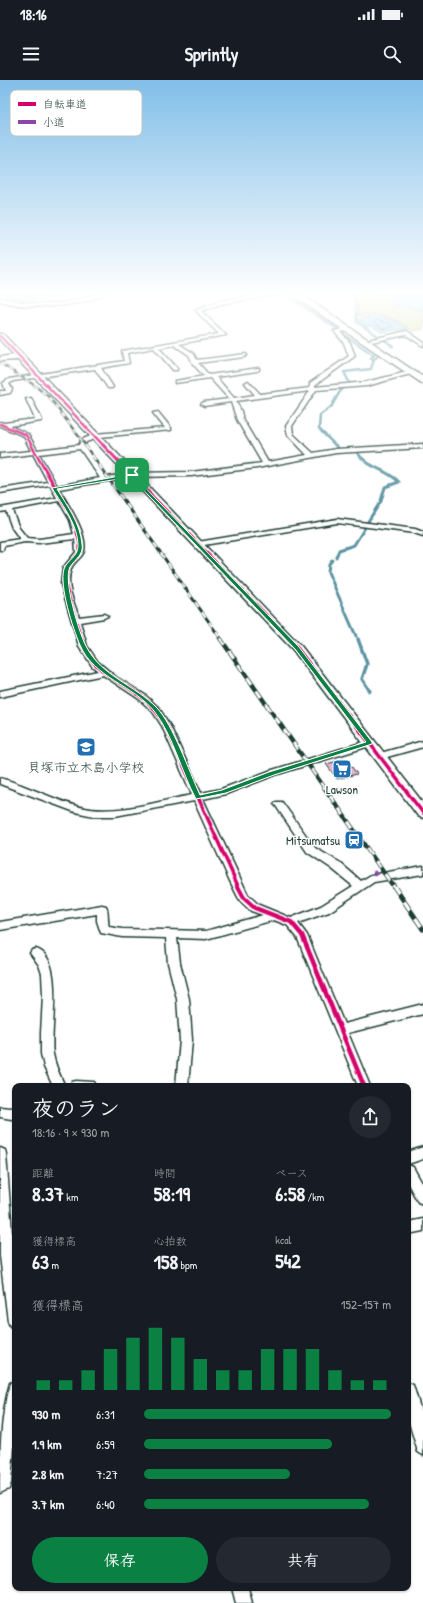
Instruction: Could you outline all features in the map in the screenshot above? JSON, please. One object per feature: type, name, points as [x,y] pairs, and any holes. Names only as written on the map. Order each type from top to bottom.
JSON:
[{"type":"main road","points":[[398,364],[423,382]]},
{"type":"main road","points":[[408,364],[423,374]]},
{"type":"street","points":[[27,364],[297,648],[423,813]]},
{"type":"street","points":[[0,393],[8,392],[7,381],[37,375],[115,364]]},
{"type":"street","points":[[171,364],[175,369]]},
{"type":"street","points":[[197,364],[230,397],[238,411],[240,420],[266,464]]},
{"type":"street","points":[[311,455],[290,434],[288,430],[289,426],[313,389],[312,384],[314,381],[331,372],[341,364]]},
{"type":"street","points":[[97,367],[110,387]]},
{"type":"street","points":[[177,382],[257,369]]},
{"type":"street","points":[[204,404],[313,389],[367,384],[386,378],[411,373]]},
{"type":"street","points":[[248,383],[259,397]]},
{"type":"street","points":[[2,424],[39,420],[30,399]]},
{"type":"street","points":[[105,480],[82,447],[83,440],[96,437],[169,429],[156,413]]},
{"type":"street","points":[[2,424],[26,435],[53,486],[74,520],[80,552],[67,568],[65,584],[83,646],[95,664],[142,697],[156,710],[166,726],[234,879],[244,898],[255,908],[291,922],[302,935],[363,1083]]},
{"type":"street","points":[[0,491],[105,480],[132,475],[191,474],[266,464],[336,451],[423,446]]},
{"type":"street","points":[[0,456],[82,447]]},
{"type":"street","points":[[24,540],[4,509],[61,499]]},
{"type":"street","points":[[198,544],[337,521],[415,531],[423,534]]},
{"type":"street","points":[[0,548],[1,544],[24,540],[39,541],[78,536]]},
{"type":"street","points":[[75,620],[104,616]]},
{"type":"street","points":[[0,694],[105,672]]},
{"type":"street","points":[[0,781],[78,810],[94,813],[115,813],[223,792],[272,773],[370,743]]},
{"type":"street","points":[[380,756],[423,744]]},
{"type":"street","points":[[279,804],[311,850],[335,865],[360,886]]},
{"type":"street","points":[[291,922],[324,909],[371,879],[376,874],[423,870]]},
{"type":"street","points":[[0,926],[102,909],[102,921],[105,930],[122,933],[206,935],[274,916]]},
{"type":"street","points":[[171,934],[174,963],[183,998],[186,1040],[182,1083]]},
{"type":"street","points":[[36,953],[46,966],[49,979],[47,1054],[58,1083]]},
{"type":"street","points":[[340,1030],[423,1009]]},
{"type":"street","points":[[0,1112],[12,1114]]},
{"type":"street","points":[[411,1157],[423,1153]]},
{"type":"street","points":[[0,1154],[12,1284]]},
{"type":"street","points":[[411,1176],[423,1198]]},
{"type":"street","points":[[411,1227],[423,1225]]},
{"type":"street","points":[[411,1401],[423,1447]]},
{"type":"street","points":[[0,1485],[3,1484],[9,1416],[12,1402]]},
{"type":"street","points":[[241,1591],[244,1603]]},
{"type":"building","name":"Lawson","points":[[346,759],[357,774],[337,779],[326,764]]},
{"type":"waterway","points":[[348,386],[351,386],[344,372],[371,369],[372,364]]},
{"type":"waterway","points":[[339,449],[319,429],[320,415],[331,407],[342,388]]},
{"type":"waterway","points":[[356,451],[371,465],[394,477],[399,482],[385,487],[381,501],[367,523]]},
{"type":"waterway","points":[[336,557],[339,550],[354,545],[366,526]]},
{"type":"waterway","points":[[332,560],[329,564],[328,572],[356,636]]},
{"type":"waterway","points":[[358,639],[367,664],[362,679],[370,691]]},
{"type":"railway","points":[[2,364],[34,385],[49,397],[86,446]]},
{"type":"railway","points":[[85,445],[221,639]]},
{"type":"railway","points":[[220,638],[393,886]]},
{"type":"railway","points":[[393,885],[423,929]]},
{"type":"marked path","points":[[374,871],[378,878]]},
{"type":"cycle path","points":[[27,364],[297,648],[423,813]]},
{"type":"cycle path","points":[[0,424],[26,435],[74,520],[80,544],[80,552],[67,568],[65,584],[83,646],[95,664],[113,679],[142,697],[156,710],[166,726],[234,879],[244,898],[255,908],[291,922],[302,935],[363,1083]]},
{"type":"place","name":"貝塚市立木島小学校","points":[[86,747]]},
{"type":"place","name":"Lawson","points":[[342,769]]},
{"type":"place","name":"Mitsumatsu","points":[[354,840]]},
{"type":"route","points":[[132,475],[297,648],[370,743],[272,773],[223,792],[198,797],[166,726],[156,710],[142,697],[113,679],[95,664],[83,646],[65,584],[67,568],[80,552],[80,544],[74,520],[55,488],[132,475]]}]
